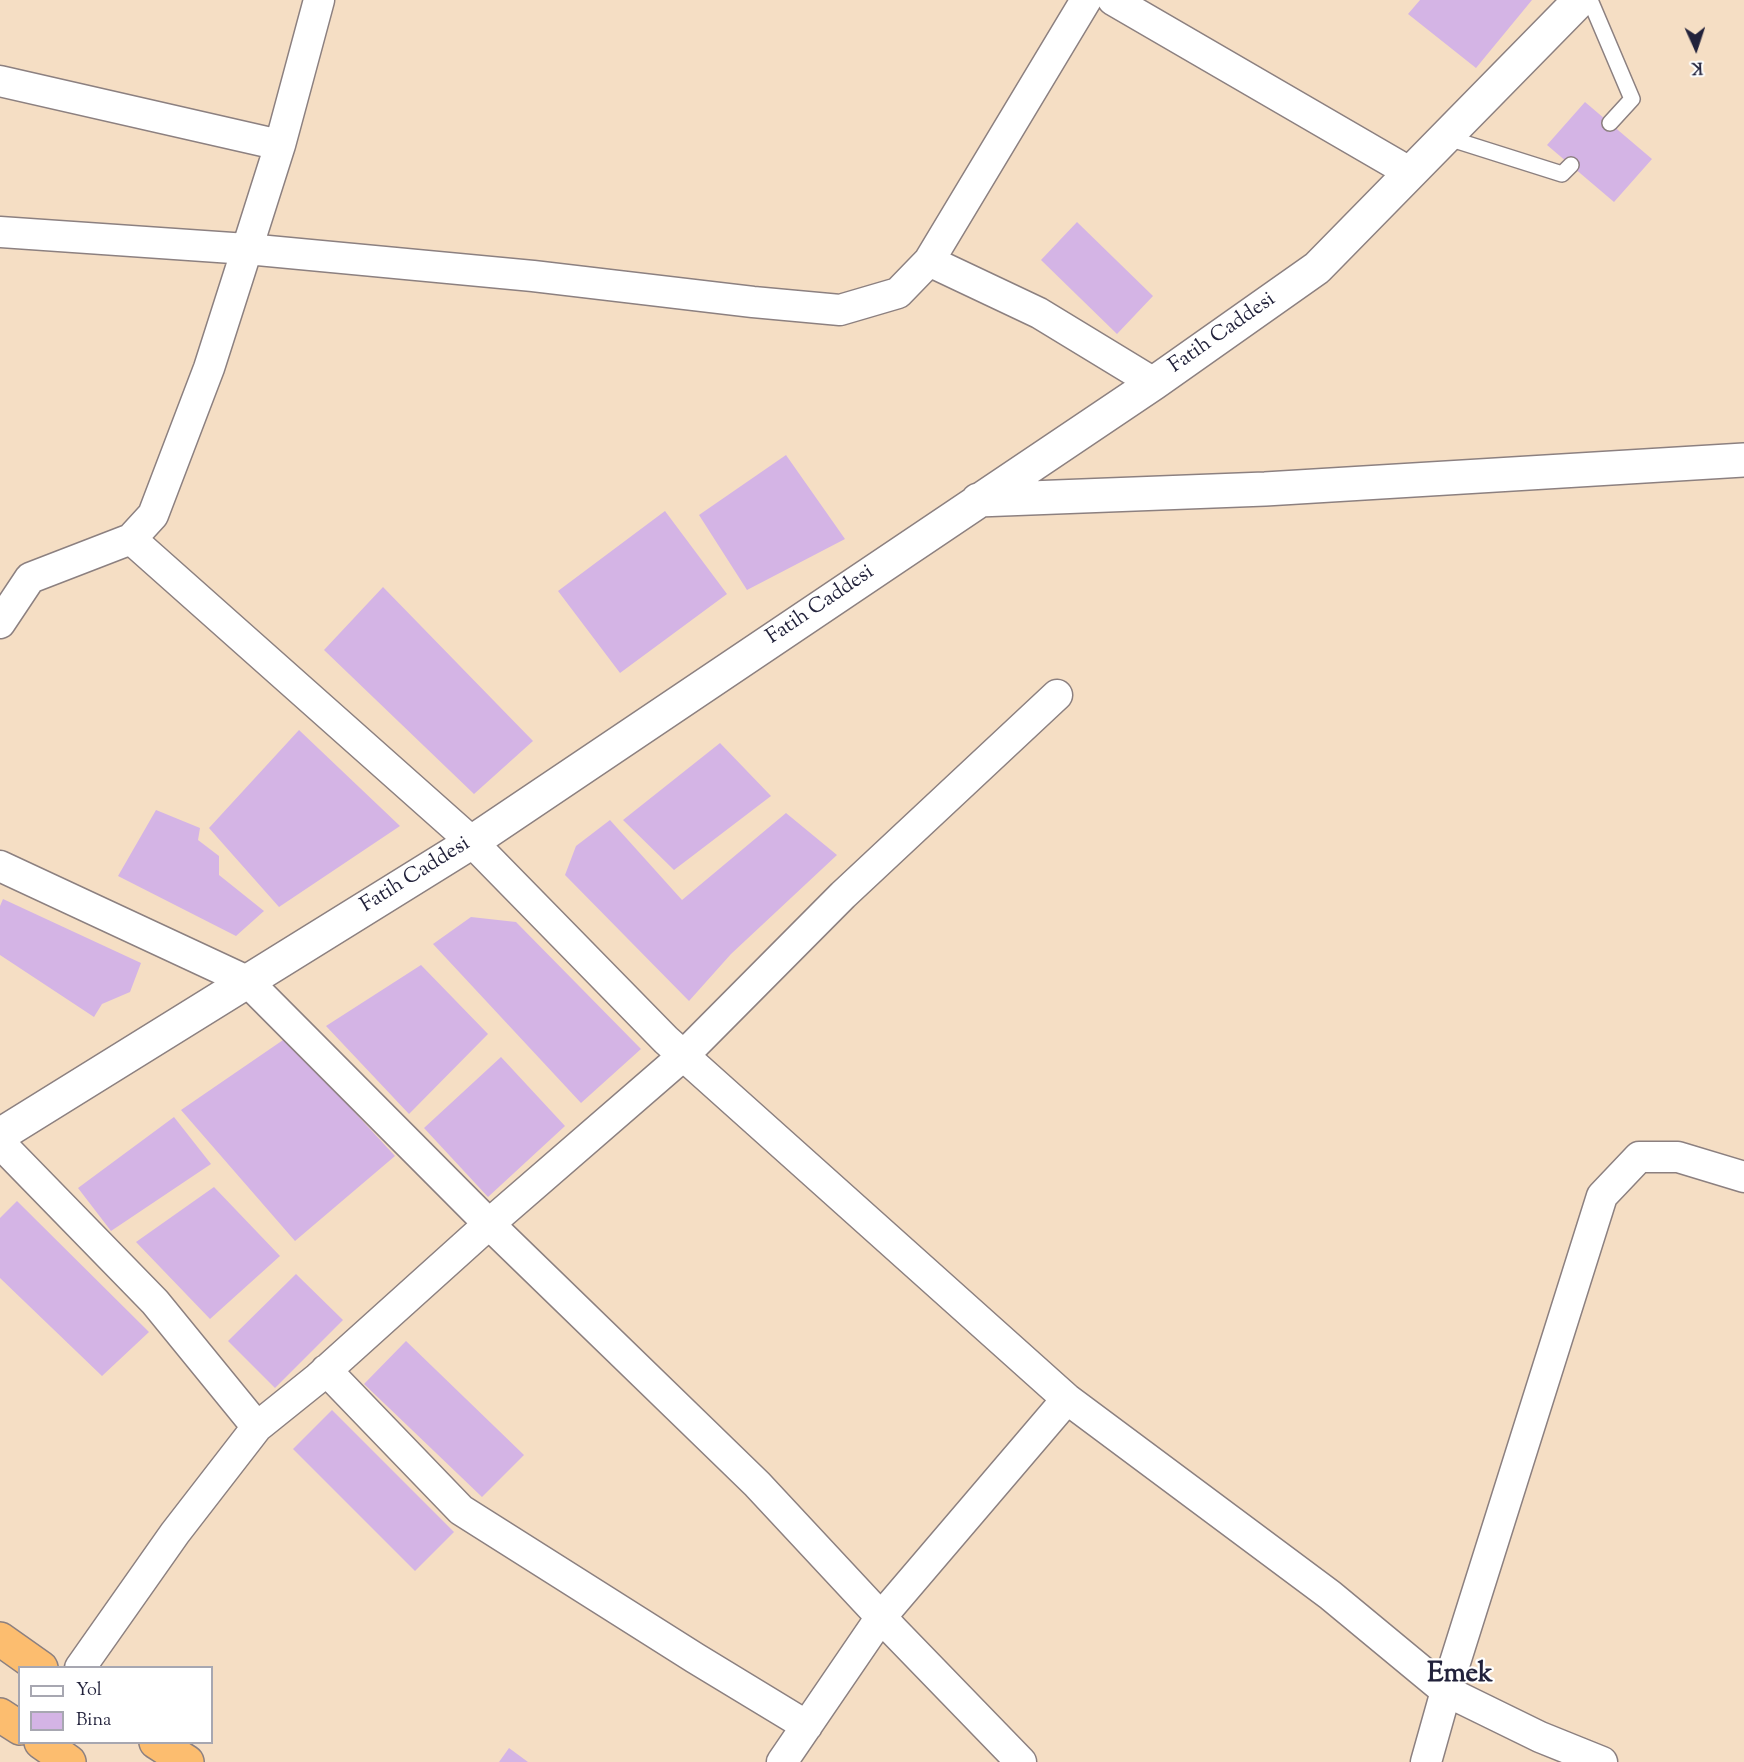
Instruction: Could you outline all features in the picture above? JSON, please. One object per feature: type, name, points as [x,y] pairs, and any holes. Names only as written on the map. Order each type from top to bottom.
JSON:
[{"type":"highway","points":[[0,1639],[37,1666]]},
{"type":"highway","points":[[0,1715],[18,1727]]},
{"type":"highway","points":[[42,1744],[69,1762]]},
{"type":"highway","points":[[158,1744],[187,1762]]},
{"type":"street","points":[[0,623],[30,579],[131,539],[153,515],[209,368],[280,145],[318,0]]},
{"type":"street","points":[[0,232],[247,249],[533,276],[840,310],[898,293],[929,261],[1086,0]]},
{"type":"street","points":[[1113,0],[1411,173]]},
{"type":"street","name":"Fatih Caddesi","points":[[0,1135],[472,842],[1154,383],[1317,268],[1580,0]]},
{"type":"street","points":[[0,81],[280,145]]},
{"type":"street","points":[[929,261],[1039,313],[1154,383]]},
{"type":"street","points":[[978,500],[1265,489],[1744,460]]},
{"type":"street","points":[[131,539],[472,842],[684,1055],[1067,1399],[1330,1595],[1446,1691],[1540,1737],[1602,1762]]},
{"type":"street","points":[[81,1666],[175,1533],[257,1427],[326,1370],[489,1224],[684,1055],[843,895],[1058,695]]},
{"type":"street","points":[[0,866],[248,981],[489,1224],[757,1484],[1021,1762]]},
{"type":"street","points":[[0,1143],[155,1302],[257,1427]]},
{"type":"street","points":[[1426,1762],[1446,1691],[1602,1196],[1639,1157],[1678,1157],[1744,1177]]},
{"type":"street","points":[[326,1370],[461,1510],[807,1726]]},
{"type":"street","points":[[782,1762],[881,1617],[1067,1399]]},
{"type":"lane","points":[[1590,0],[1632,99],[1610,123]]},
{"type":"lane","points":[[1445,137],[1562,174],[1571,165]]},
{"type":"building","points":[[1420,0],[1532,0],[1476,68],[1408,14]]},
{"type":"building","points":[[1585,102],[1652,159],[1614,202],[1547,145]]},
{"type":"building","points":[[1077,222],[1153,296],[1117,334],[1041,260]]},
{"type":"building","points":[[786,455],[845,539],[747,590],[699,515]]},
{"type":"building","points":[[665,511],[727,594],[620,673],[558,591]]},
{"type":"building","points":[[383,587],[533,741],[474,794],[324,650]]},
{"type":"building","points":[[299,730],[400,826],[279,907],[209,828]]},
{"type":"building","points":[[720,743],[771,796],[674,870],[623,820]]},
{"type":"building","points":[[156,810],[200,828],[198,840],[219,856],[219,875],[264,911],[236,936],[118,876]]},
{"type":"building","points":[[786,813],[837,855],[731,954],[689,1001],[565,875],[576,846],[610,820],[682,900]]},
{"type":"building","points":[[3,899],[141,963],[130,992],[102,1004],[94,1017],[0,955],[0,906]]},
{"type":"building","points":[[471,917],[516,922],[641,1049],[581,1103],[433,944]]},
{"type":"building","points":[[421,965],[488,1034],[409,1114],[326,1026]]},
{"type":"building","points":[[286,1038],[395,1156],[295,1241],[181,1110]]},
{"type":"building","points":[[501,1057],[565,1126],[488,1197],[424,1128]]},
{"type":"building","points":[[174,1117],[211,1164],[111,1231],[78,1188]]},
{"type":"building","points":[[214,1187],[280,1256],[210,1319],[136,1242]]},
{"type":"building","points":[[17,1201],[149,1332],[102,1376],[0,1278],[0,1218]]},
{"type":"building","points":[[296,1274],[343,1320],[275,1388],[228,1341]]},
{"type":"building","points":[[406,1341],[524,1455],[482,1497],[364,1384]]},
{"type":"building","points":[[332,1410],[454,1532],[415,1571],[293,1449]]},
{"type":"building","points":[[509,1748],[528,1762],[499,1762]]},
{"type":"district","name":"Emek","points":[[1460,1676]]}]
